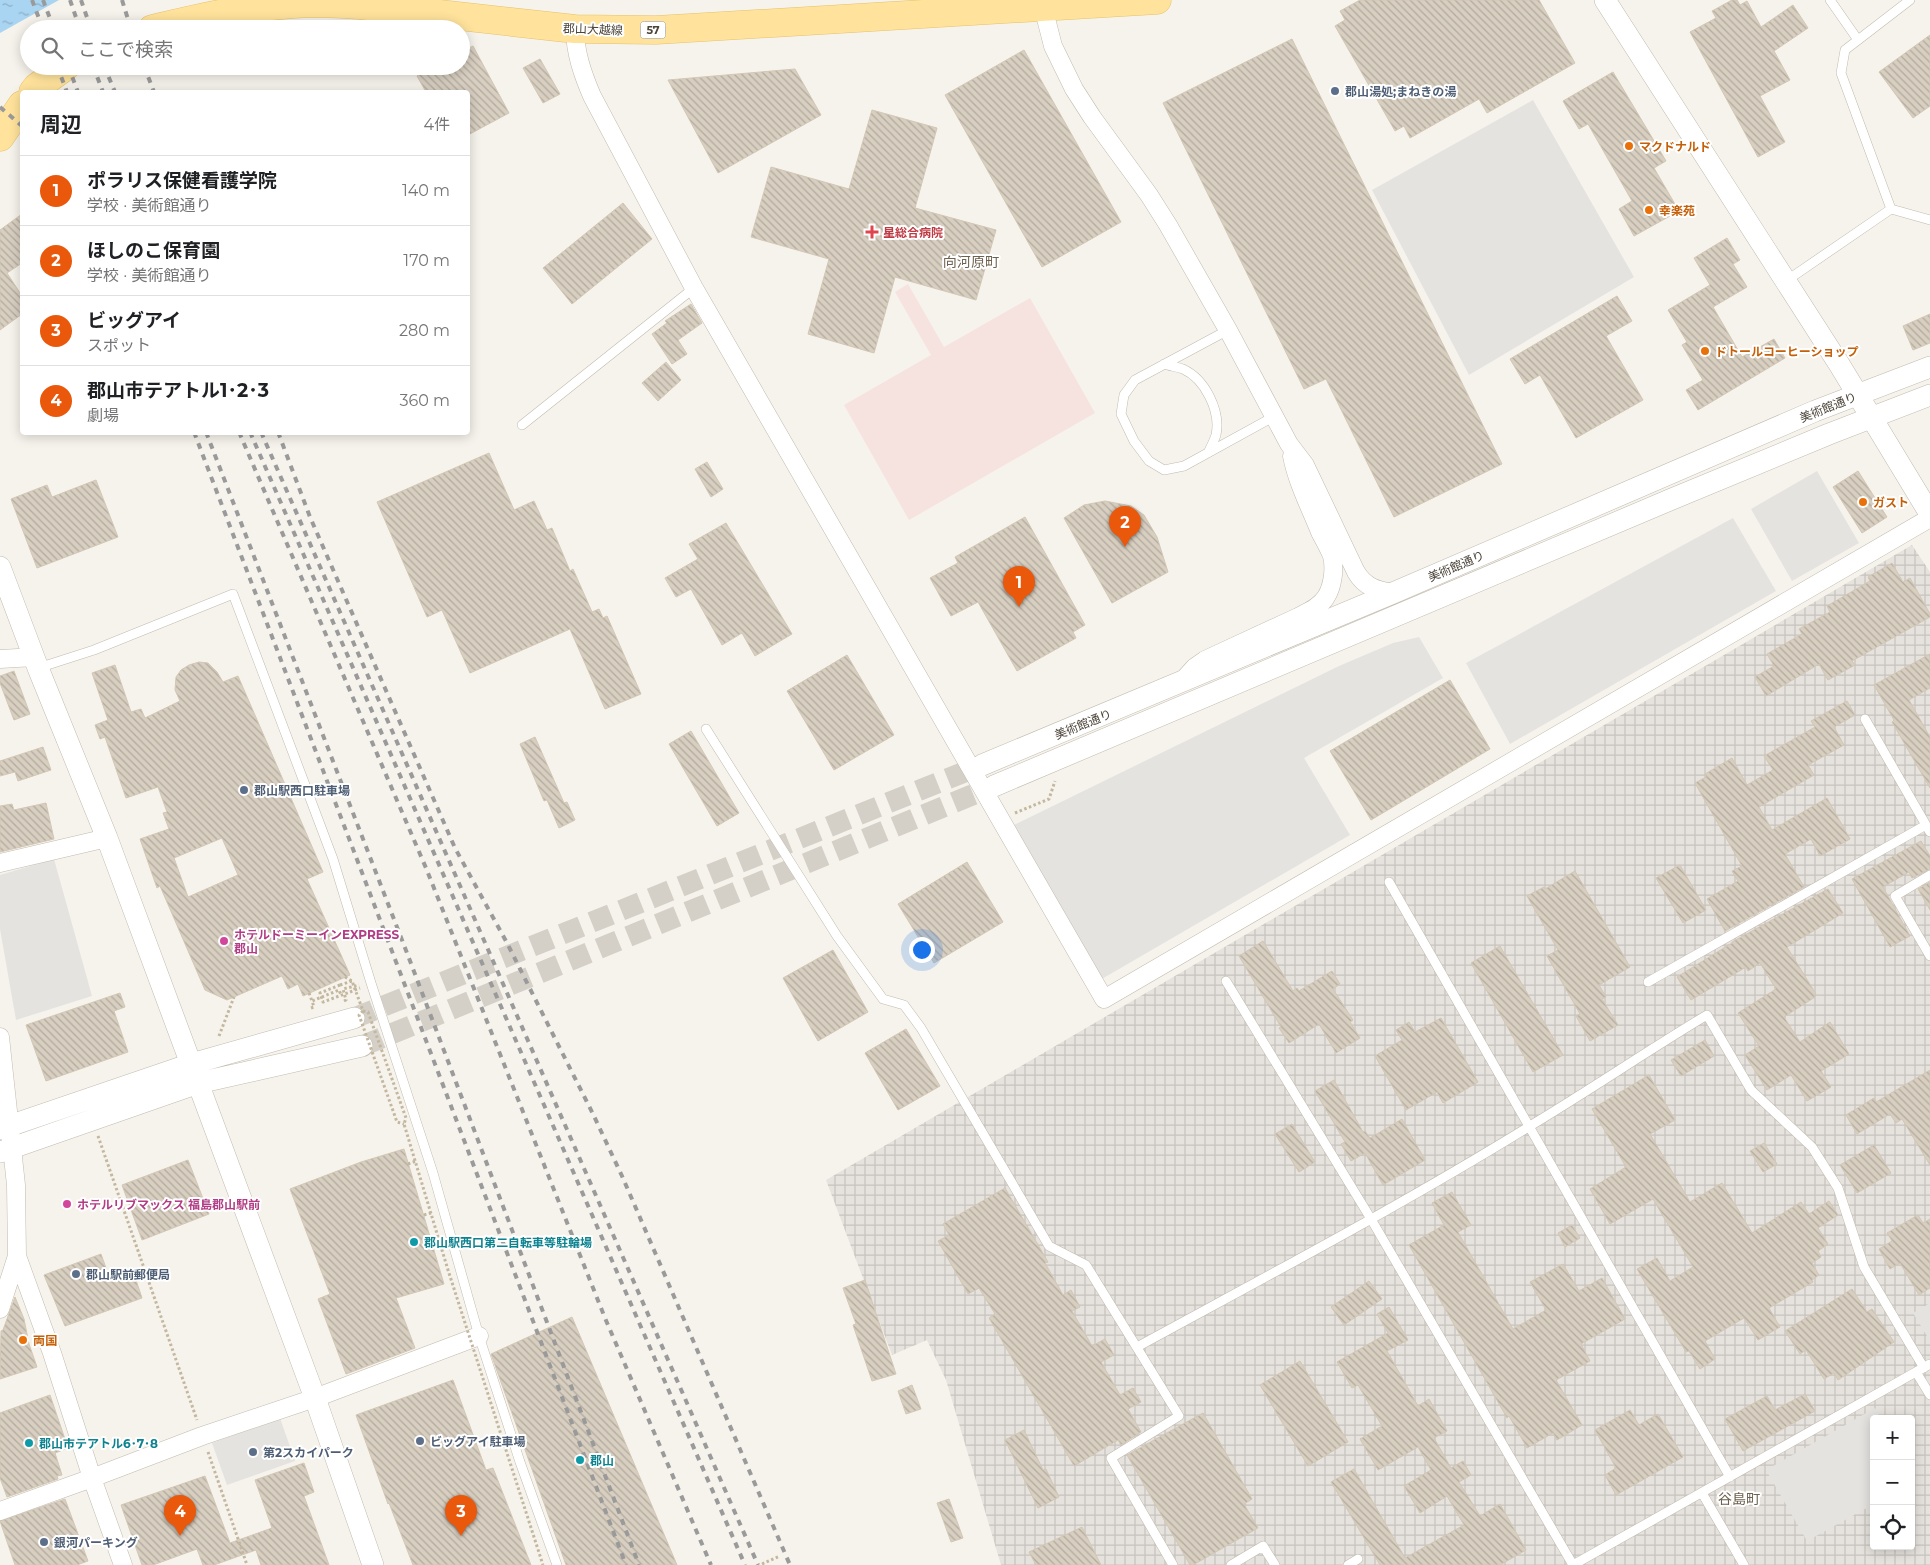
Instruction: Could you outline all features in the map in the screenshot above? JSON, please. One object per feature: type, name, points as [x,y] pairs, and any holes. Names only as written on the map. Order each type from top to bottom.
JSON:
[{"type":"main road","name":"郡山大越線","points":[[194,20],[237,11],[292,4],[327,3],[575,29],[656,30],[1157,0]]},
{"type":"main road","points":[[35,90],[54,75]]},
{"type":"main road","points":[[0,137],[20,108]]},
{"type":"street","points":[[575,29],[576,48],[583,74],[592,96],[694,288],[1104,999],[1930,516],[1858,395],[1605,0]]},
{"type":"street","points":[[1043,7],[1053,46],[1074,89],[1149,195],[1228,330],[1289,444],[1305,464],[1360,579],[1375,590],[1393,593]]},
{"type":"street","name":"美術館通り","points":[[982,765],[1393,593],[1815,411],[1930,367]]},
{"type":"street","name":"美術館通り","points":[[994,786],[1654,506],[1930,394]]},
{"type":"street","points":[[1183,682],[1195,666],[1205,660],[1298,617],[1326,598],[1332,582],[1332,556],[1294,468],[1289,444]]},
{"type":"street","points":[[0,567],[106,838],[315,1398],[373,1565]]},
{"type":"street","points":[[0,660],[36,663]]},
{"type":"street","points":[[0,863],[106,838]]},
{"type":"street","points":[[4,1128],[194,1074],[359,1015]]},
{"type":"street","points":[[0,1037],[6,1150],[16,1184],[17,1256],[0,1309]]},
{"type":"street","points":[[6,1150],[92,1120],[194,1074],[362,1046]]},
{"type":"street","points":[[17,1256],[52,1353],[92,1478],[123,1565]]},
{"type":"street","points":[[0,1510],[92,1478],[202,1436],[315,1398],[479,1336]]},
{"type":"lane","points":[[1830,0],[1858,40]]},
{"type":"lane","points":[[1890,209],[1841,72],[1844,50],[1910,0]]},
{"type":"lane","points":[[1786,281],[1890,209]]},
{"type":"lane","points":[[1890,209],[1930,220]]},
{"type":"lane","points":[[522,425],[694,288]]},
{"type":"lane","points":[[1228,330],[1135,380],[1124,395],[1121,414],[1134,441],[1149,461],[1164,470],[1184,466],[1275,416]]},
{"type":"lane","points":[[1164,364],[1183,369],[1198,379],[1210,397],[1216,417],[1216,434],[1208,453]]},
{"type":"lane","points":[[36,663],[94,650],[233,594],[333,859],[371,983],[434,1173],[479,1336],[520,1462],[557,1565]]},
{"type":"lane","points":[[1648,982],[1928,828],[1865,719]]},
{"type":"lane","points":[[706,729],[837,936],[883,999],[904,1005],[921,1028],[1049,1246],[1086,1265],[1179,1416],[1111,1458],[1174,1565]]},
{"type":"lane","points":[[1930,875],[1895,896],[1930,956]]},
{"type":"lane","points":[[1389,882],[1730,1477]]},
{"type":"lane","points":[[1226,980],[1371,1219],[1573,1565],[1923,1368]]},
{"type":"lane","points":[[1137,1347],[1371,1219],[1530,1126],[1707,1015],[1751,1090],[1812,1146],[1838,1188],[1864,1267],[1923,1368],[1930,1395]]},
{"type":"lane","points":[[1702,1493],[1744,1565]]},
{"type":"lane","points":[[1231,1565],[1264,1546],[1275,1565]]},
{"type":"lane","points":[[1348,1565],[1358,1559]]},
{"type":"path","points":[[1000,819],[1049,799],[1055,780]]},
{"type":"path","points":[[345,977],[352,981],[359,1015],[397,1122],[404,1124]]},
{"type":"path","points":[[352,981],[320,993],[323,1002],[371,983]]},
{"type":"path","points":[[339,1002],[346,1000],[343,989],[358,983],[360,988]]},
{"type":"path","points":[[317,998],[339,990],[341,995]]},
{"type":"path","points":[[309,993],[312,1000]]},
{"type":"path","points":[[218,1039],[234,997]]},
{"type":"path","points":[[314,1007],[320,1007]]},
{"type":"path","points":[[359,1015],[368,1012],[406,1118],[404,1124],[447,1266],[543,1565]]},
{"type":"path","points":[[92,1120],[247,1565]]},
{"type":"path","points":[[408,1164],[416,1161]]},
{"type":"path","points":[[424,1215],[431,1213]]},
{"type":"path","points":[[439,1269],[447,1266]]},
{"type":"path","points":[[762,1564],[780,1556]]},
{"type":"path","points":[[771,1560],[773,1565]]},
{"type":"shaded area","points":[[1533,100],[1634,277],[1469,375],[1372,190]]},
{"type":"shaded area","points":[[908,284],[944,347],[1030,298],[1095,413],[909,520],[844,405],[931,355],[895,292]]},
{"type":"shaded area","points":[[1817,471],[1859,543],[1792,581],[1751,509]]},
{"type":"shaded area","points":[[1733,518],[1776,591],[1510,744],[1466,663]]},
{"type":"shaded area","points":[[1912,545],[1930,572],[1930,1565],[1001,1565],[946,1380],[927,1340],[892,1355],[826,1180]]},
{"type":"shaded area","points":[[1419,637],[1443,678],[1304,758],[1350,835],[1100,980],[1012,826],[1339,666],[1393,643]]},
{"type":"shaded area","points":[[54,859],[92,996],[16,1020],[0,929],[0,875]]},
{"type":"shaded area","points":[[1930,1303],[1930,1341],[1913,1313]]},
{"type":"shaded area","points":[[1875,1408],[1879,1415],[1870,1415],[1870,1506],[1807,1541],[1766,1470]]},
{"type":"shaded area","name":"第2スカイパーク","points":[[280,1418],[295,1461],[227,1485],[212,1443]]},
{"type":"water","points":[[0,0],[59,0],[20,20],[20,22],[0,33]]},
{"type":"building","points":[[1360,0],[1539,0],[1575,63],[1487,113],[1479,99],[1410,138],[1404,126],[1395,131],[1335,26],[1345,20],[1340,11]]},
{"type":"building","points":[[1732,0],[1737,0],[1740,5],[1747,1],[1761,27],[1793,5],[1808,28],[1774,51],[1790,80],[1760,96],[1785,142],[1758,157],[1690,32],[1716,18],[1712,11]]},
{"type":"building","points":[[1930,35],[1930,106],[1913,118],[1879,72]]},
{"type":"building","points":[[1292,39],[1502,464],[1394,517],[1326,379],[1304,389],[1163,103]]},
{"type":"building","points":[[473,46],[509,113],[470,134],[470,90],[425,90],[417,76],[470,75],[470,48]]},
{"type":"building","points":[[1024,50],[1121,222],[1042,267],[945,95]]},
{"type":"building","points":[[540,59],[560,94],[543,103],[523,68]]},
{"type":"building","points":[[795,69],[821,115],[718,173],[668,80]]},
{"type":"building","points":[[1613,72],[1666,161],[1654,168],[1679,211],[1634,236],[1619,209],[1632,201],[1588,124],[1579,129],[1563,101]]},
{"type":"building","points":[[872,110],[937,128],[915,208],[996,230],[976,300],[895,277],[874,353],[808,334],[829,259],[751,237],[771,167],[849,189]]},
{"type":"building","points":[[623,203],[652,239],[572,304],[543,268]]},
{"type":"building","points":[[20,215],[20,264],[7,273],[20,293],[20,315],[0,330],[0,230]]},
{"type":"building","points":[[1727,238],[1740,260],[1733,264],[1747,287],[1713,307],[1742,357],[1774,339],[1785,358],[1698,410],[1686,390],[1703,380],[1682,345],[1687,342],[1668,310],[1710,285],[1694,258]]},
{"type":"building","points":[[1617,296],[1632,321],[1606,336],[1643,400],[1576,438],[1540,375],[1525,384],[1510,359]]},
{"type":"building","points":[[691,304],[702,323],[678,340],[687,354],[672,364],[652,334],[667,323],[665,321]]},
{"type":"building","points":[[1930,314],[1930,343],[1913,350],[1903,326]]},
{"type":"building","points":[[666,362],[681,380],[658,401],[642,383]]},
{"type":"building","points":[[489,453],[514,510],[534,501],[547,530],[552,528],[570,571],[573,569],[592,612],[599,609],[603,618],[607,616],[641,694],[605,709],[570,629],[470,673],[442,610],[427,617],[377,502]]},
{"type":"building","points":[[707,462],[723,489],[711,497],[695,469]]},
{"type":"building","points":[[1858,471],[1887,517],[1862,533],[1833,487]]},
{"type":"building","points":[[96,480],[118,537],[37,568],[11,499],[47,485],[52,497]]},
{"type":"building","points":[[1105,501],[1131,506],[1144,515],[1157,537],[1168,572],[1112,603],[1064,518],[1084,505]]},
{"type":"building","points":[[1025,517],[1085,625],[1073,632],[1076,638],[1017,671],[978,602],[951,616],[930,578],[958,563],[955,557]]},
{"type":"building","points":[[726,523],[792,634],[755,656],[742,633],[722,645],[691,589],[676,597],[665,578],[698,559],[689,544]]},
{"type":"building","points":[[1892,563],[1903,582],[1910,578],[1930,617],[1852,661],[1855,665],[1828,680],[1819,664],[1766,696],[1755,677],[1774,666],[1767,654],[1802,634],[1799,629],[1830,612],[1827,606],[1870,581],[1868,577]]},
{"type":"building","points":[[1930,654],[1930,688],[1909,700],[1930,737],[1930,788],[1892,722],[1894,720],[1874,685]]},
{"type":"building","points":[[847,655],[894,735],[834,770],[787,691]]},
{"type":"building","points":[[199,662],[208,663],[223,682],[238,676],[323,872],[307,879],[350,975],[303,996],[298,984],[288,989],[282,976],[227,1000],[205,990],[160,886],[157,888],[140,839],[169,829],[163,813],[167,812],[158,787],[126,798],[105,737],[100,739],[95,725],[108,720],[92,673],[115,665],[131,712],[141,709],[145,718],[180,701],[175,690],[176,677],[181,670]],"holes":[[[222,838],[238,875],[188,897],[174,858]]]},
{"type":"building","points":[[14,671],[30,714],[14,720],[0,683],[0,676]]},
{"type":"building","points":[[1450,680],[1490,749],[1371,820],[1330,751]]},
{"type":"building","points":[[1847,701],[1855,715],[1834,727],[1844,745],[1808,765],[1814,775],[1759,807],[1772,830],[1827,798],[1850,839],[1820,856],[1811,839],[1785,854],[1804,887],[1725,931],[1707,899],[1738,881],[1732,871],[1742,866],[1695,783],[1706,777],[1705,774],[1732,758],[1747,785],[1773,770],[1764,756],[1815,727],[1811,721]]},
{"type":"building","points":[[691,731],[739,813],[717,826],[669,744]]},
{"type":"building","points":[[535,737],[564,803],[567,802],[575,820],[559,828],[547,800],[544,801],[520,744]]},
{"type":"building","points":[[43,747],[51,770],[18,781],[15,772],[0,776],[0,761]]},
{"type":"building","points":[[46,803],[54,839],[0,852],[0,806],[12,804],[14,810]]},
{"type":"building","points":[[1921,841],[1930,856],[1930,869],[1912,878],[1909,872],[1883,887],[1910,936],[1890,947],[1852,879]]},
{"type":"building","points":[[967,862],[1003,922],[934,963],[898,904]]},
{"type":"building","points":[[1680,865],[1706,910],[1683,923],[1656,878]]},
{"type":"building","points":[[1575,871],[1630,967],[1599,985],[1606,997],[1602,999],[1618,1025],[1590,1041],[1576,1016],[1580,1014],[1547,956],[1558,950],[1527,896],[1544,887],[1545,889]]},
{"type":"building","points":[[1930,882],[1930,910],[1918,889]]},
{"type":"building","points":[[1828,889],[1843,913],[1787,947],[1816,994],[1814,995],[1815,997],[1784,1017],[1800,1042],[1830,1022],[1849,1054],[1821,1071],[1831,1087],[1807,1101],[1791,1075],[1767,1090],[1745,1055],[1759,1046],[1738,1013],[1776,989],[1760,963],[1748,971],[1746,967],[1691,1000],[1677,977],[1732,942]]},
{"type":"building","points":[[1263,941],[1293,991],[1297,988],[1299,991],[1332,971],[1340,984],[1333,989],[1353,1020],[1350,1022],[1360,1038],[1336,1053],[1319,1024],[1289,1043],[1239,956]]},
{"type":"building","points":[[1500,946],[1563,1055],[1533,1072],[1471,963]]},
{"type":"building","points":[[833,950],[868,1012],[818,1041],[783,978]]},
{"type":"building","points":[[120,993],[125,1007],[114,1011],[128,1052],[46,1081],[26,1025]]},
{"type":"building","points":[[1441,1018],[1478,1082],[1443,1103],[1437,1092],[1406,1110],[1375,1056],[1402,1040],[1396,1030],[1409,1022],[1415,1032]]},
{"type":"building","points":[[906,1029],[940,1086],[898,1110],[865,1053]]},
{"type":"building","points":[[1705,1040],[1714,1056],[1681,1076],[1671,1060]]},
{"type":"building","points":[[1930,1070],[1930,1165],[1902,1119],[1896,1123],[1890,1114],[1857,1134],[1846,1115],[1874,1098],[1876,1102]]},
{"type":"building","points":[[1649,1075],[1675,1120],[1650,1134],[1690,1202],[1722,1183],[1752,1233],[1801,1202],[1809,1214],[1829,1201],[1838,1215],[1818,1228],[1828,1244],[1818,1251],[1821,1257],[1812,1263],[1819,1275],[1812,1280],[1813,1282],[1769,1308],[1780,1327],[1758,1340],[1744,1318],[1705,1341],[1715,1359],[1700,1369],[1689,1351],[1686,1352],[1637,1269],[1657,1258],[1670,1281],[1693,1267],[1653,1199],[1610,1224],[1590,1189],[1626,1167],[1592,1109]]},
{"type":"building","points":[[1334,1080],[1363,1132],[1365,1131],[1370,1138],[1402,1119],[1425,1160],[1383,1185],[1365,1153],[1351,1161],[1341,1144],[1345,1142],[1315,1091]]},
{"type":"building","points":[[1292,1124],[1315,1162],[1299,1172],[1275,1134]]},
{"type":"building","points":[[1764,1143],[1777,1164],[1763,1172],[1750,1151]]},
{"type":"building","points":[[1874,1145],[1891,1173],[1857,1193],[1840,1165]]},
{"type":"building","points":[[404,1149],[444,1284],[396,1298],[415,1348],[346,1374],[318,1299],[330,1294],[290,1189],[361,1162]]},
{"type":"building","points":[[188,1160],[209,1214],[142,1240],[122,1185]]},
{"type":"building","points":[[1005,1188],[1048,1262],[1045,1263],[1063,1295],[1071,1290],[1080,1307],[1072,1311],[1092,1346],[1105,1339],[1114,1355],[1101,1362],[1120,1395],[1133,1388],[1141,1402],[1128,1409],[1141,1432],[1121,1445],[1118,1440],[1074,1466],[989,1318],[995,1314],[979,1288],[968,1294],[938,1241],[949,1235],[943,1224]]},
{"type":"building","points":[[1452,1192],[1471,1225],[1458,1232],[1513,1329],[1546,1310],[1530,1282],[1563,1264],[1579,1291],[1602,1278],[1625,1319],[1581,1344],[1590,1361],[1556,1380],[1582,1425],[1557,1440],[1553,1433],[1527,1448],[1509,1416],[1507,1418],[1409,1245],[1444,1225],[1432,1203]]},
{"type":"building","points":[[1918,1215],[1923,1223],[1930,1219],[1930,1288],[1919,1295],[1900,1263],[1890,1269],[1879,1249],[1892,1241],[1887,1233]]},
{"type":"building","points":[[1572,1225],[1580,1238],[1565,1247],[1558,1233]]},
{"type":"building","points":[[101,1254],[110,1279],[133,1271],[142,1298],[65,1326],[44,1275]]},
{"type":"building","points":[[865,1280],[896,1374],[872,1381],[853,1325],[856,1324],[843,1288]]},
{"type":"building","points":[[1369,1281],[1382,1299],[1344,1325],[1331,1307]]},
{"type":"building","points":[[1852,1289],[1867,1312],[1872,1309],[1894,1342],[1838,1380],[1834,1373],[1824,1379],[1806,1350],[1800,1354],[1785,1331]]},
{"type":"building","points":[[15,1297],[24,1319],[29,1344],[37,1367],[0,1379],[1,1331]]},
{"type":"building","points":[[1389,1307],[1408,1340],[1387,1351],[1418,1406],[1429,1399],[1447,1431],[1434,1438],[1451,1468],[1463,1461],[1471,1475],[1459,1482],[1480,1516],[1500,1504],[1526,1550],[1500,1565],[1380,1565],[1331,1482],[1354,1469],[1405,1558],[1464,1525],[1447,1496],[1420,1513],[1404,1486],[1431,1470],[1418,1447],[1378,1470],[1360,1439],[1382,1426],[1358,1385],[1352,1388],[1337,1362],[1388,1333],[1377,1314]]},
{"type":"building","name":"郡山","points":[[572,1317],[677,1565],[566,1565],[491,1354]]},
{"type":"building","points":[[1300,1361],[1348,1442],[1308,1466],[1260,1385]]},
{"type":"building","points":[[453,1380],[486,1470],[493,1468],[531,1565],[413,1565],[388,1504],[356,1415]]},
{"type":"building","points":[[912,1385],[921,1409],[906,1414],[898,1391]]},
{"type":"building","points":[[1805,1394],[1815,1411],[1743,1451],[1725,1419],[1767,1396],[1775,1410]]},
{"type":"building","points":[[50,1395],[68,1448],[55,1453],[62,1475],[57,1476],[58,1479],[7,1497],[0,1478],[0,1413]]},
{"type":"building","points":[[1630,1410],[1639,1425],[1658,1414],[1683,1457],[1616,1495],[1605,1475],[1616,1468],[1595,1430]]},
{"type":"building","points":[[1203,1413],[1252,1499],[1244,1504],[1258,1528],[1190,1565],[1127,1455]]},
{"type":"building","points":[[1024,1430],[1043,1470],[1046,1469],[1059,1497],[1038,1508],[1005,1440]]},
{"type":"building","points":[[304,1463],[314,1492],[304,1496],[329,1565],[261,1565],[256,1550],[214,1565],[203,1565],[197,1549],[153,1565],[142,1565],[121,1505],[205,1476],[230,1543],[272,1528],[255,1480]]},
{"type":"building","name":"銀河パーキング","points":[[65,1499],[88,1561],[77,1565],[15,1565],[0,1521]]},
{"type":"building","points":[[949,1499],[963,1538],[951,1542],[937,1503]]},
{"type":"building","points":[[1082,1527],[1101,1565],[1036,1565],[1029,1552]]},
{"type":"tunnel","points":[[354,1018],[982,765]]},
{"type":"tunnel","points":[[362,1046],[994,786]]},
{"type":"railway","points":[[32,0],[40,20]]},
{"type":"railway","points":[[43,0],[51,20]]},
{"type":"railway","points":[[70,0],[77,20]]},
{"type":"railway","points":[[81,0],[88,20]]},
{"type":"railway","points":[[122,0],[128,20]]},
{"type":"railway","points":[[60,75],[66,90]]},
{"type":"railway","points":[[71,75],[77,90]]},
{"type":"railway","points":[[96,75],[102,90]]},
{"type":"railway","points":[[108,75],[114,90]]},
{"type":"railway","points":[[147,75],[153,90]]},
{"type":"railway","points":[[0,107],[20,124]]},
{"type":"railway","points":[[195,435],[626,1565]]},
{"type":"railway","points":[[207,435],[407,953],[639,1565]]},
{"type":"railway","points":[[240,435],[426,868],[605,1318],[711,1565]]},
{"type":"railway","points":[[251,435],[745,1565]]},
{"type":"railway","points":[[262,435],[758,1565]]},
{"type":"railway","points":[[279,435],[310,517],[455,848],[507,943],[622,1176],[790,1565]]},
{"type":"place","name":"郡山湯処;まねきの湯","points":[[1335,91]]},
{"type":"place","name":"マクドナルド","points":[[1629,146]]},
{"type":"place","name":"幸楽苑","points":[[1649,210]]},
{"type":"place","name":"星総合病院","points":[[872,232]]},
{"type":"place","name":"ドトールコーヒーショップ","points":[[1705,351]]},
{"type":"place","name":"ガスト","points":[[1863,502]]},
{"type":"place","name":"ほしのこ保育園","points":[[1125,547]]},
{"type":"place","name":"ポラリス保健看護学院","points":[[1019,607]]},
{"type":"place","name":"郡山駅西口駐車場","points":[[244,790]]},
{"type":"place","name":"ホテルドーミーインEXPRESS 郡山","points":[[224,941]]},
{"type":"place","name":"ホテルリブマックス 福島郡山駅前","points":[[67,1204]]},
{"type":"place","name":"郡山駅西口第二自転車等駐輪場","points":[[414,1242]]},
{"type":"place","name":"郡山駅前郵便局","points":[[76,1274]]},
{"type":"place","name":"両国","points":[[23,1340]]},
{"type":"place","name":"ビッグアイ駐車場","points":[[420,1441]]},
{"type":"place","name":"郡山市テアトル6･7･8","points":[[29,1443]]},
{"type":"place","name":"第2スカイパーク","points":[[253,1452]]},
{"type":"place","name":"郡山","points":[[580,1460]]},
{"type":"place","name":"郡山市テアトル1･2･3","points":[[180,1536]]},
{"type":"place","name":"ビッグアイ","points":[[461,1536]]},
{"type":"place","name":"銀河パーキング","points":[[44,1542]]},
{"type":"district","name":"向河原町","points":[[971,262]]},
{"type":"district","name":"谷島町","points":[[1739,1499]]}]
